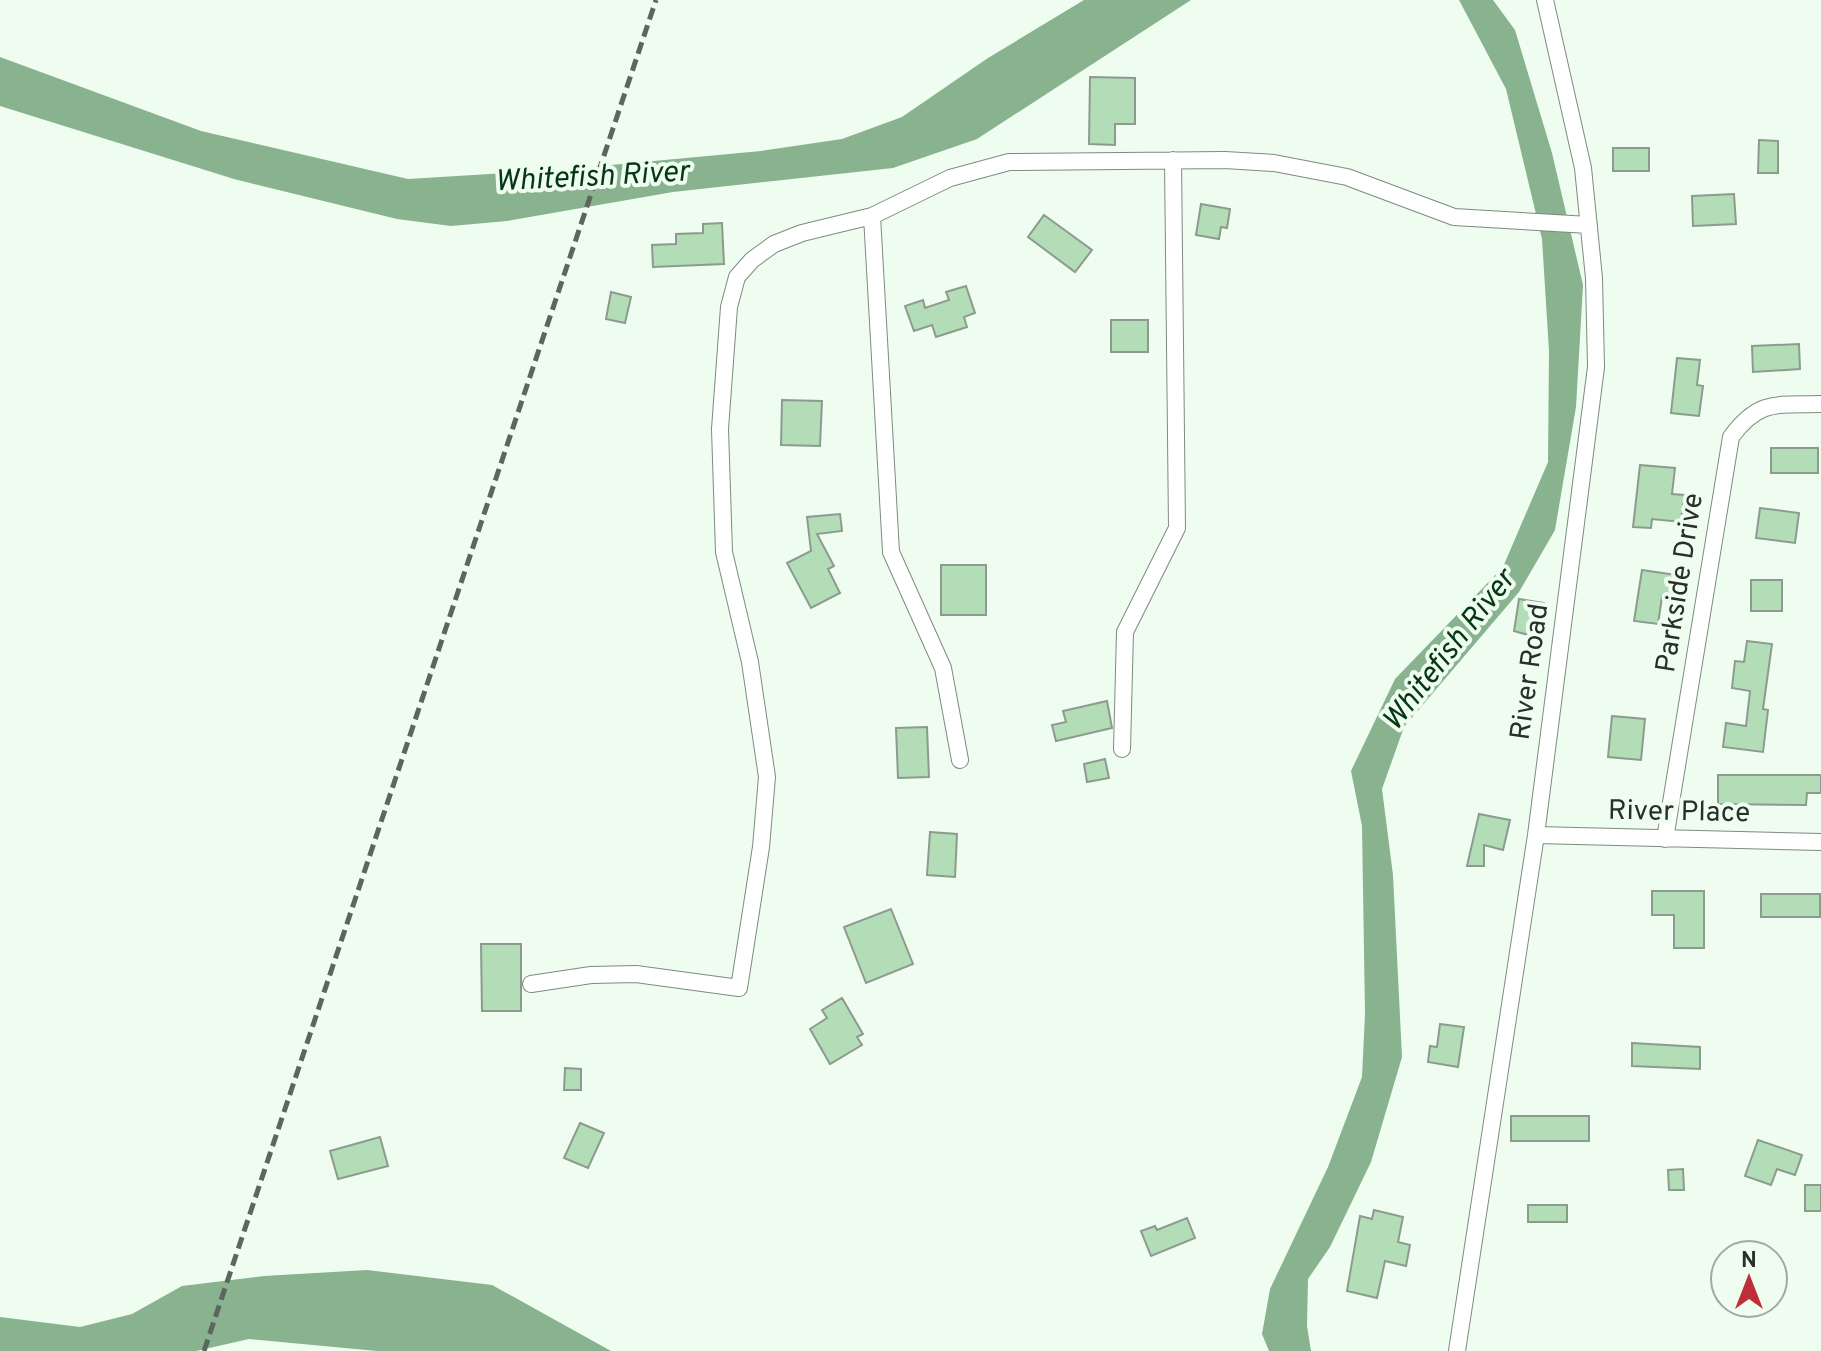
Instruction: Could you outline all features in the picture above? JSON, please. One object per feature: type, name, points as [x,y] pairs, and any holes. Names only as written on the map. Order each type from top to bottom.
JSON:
[{"type":"street","name":"River Road","points":[[1457,1351],[1536,835],[1592,420],[1596,318],[1583,168],[1545,0]]},
{"type":"street","points":[[1122,749],[1125,632],[1177,528],[1173,160]]},
{"type":"street","points":[[531,984],[591,975],[636,974],[739,988],[767,798],[763,731],[724,552],[720,429],[729,307],[737,277],[774,244],[824,226],[872,216],[980,167],[1009,162],[1225,160],[1311,168],[1369,184],[1454,217],[1589,225]]},
{"type":"street","points":[[872,216],[891,552],[943,668],[960,760]]},
{"type":"street","name":"Parkside Drive","points":[[1665,839],[1731,437],[1746,416],[1766,405],[1821,404]]},
{"type":"street","name":"River Place","points":[[1536,835],[1821,842]]},
{"type":"water","name":"Whitefish River","points":[[1084,0],[1191,0],[977,139],[893,168],[673,192],[507,221],[451,226],[397,219],[234,179],[0,106],[0,57],[201,131],[408,179],[568,169],[761,151],[842,139],[902,117],[988,58]]},
{"type":"water","name":"Whitefish River","points":[[1459,0],[1493,0],[1515,30],[1552,153],[1583,285],[1576,407],[1555,530],[1519,592],[1404,727],[1382,789],[1393,875],[1402,1057],[1371,1162],[1330,1247],[1308,1279],[1307,1326],[1311,1351],[1269,1351],[1262,1334],[1270,1289],[1328,1167],[1362,1077],[1365,1014],[1362,826],[1351,771],[1395,679],[1503,567],[1548,462],[1549,351],[1542,239],[1506,89]]},
{"type":"water","points":[[367,1270],[492,1285],[611,1351],[377,1351],[249,1339],[196,1351],[0,1351],[0,1317],[80,1327],[132,1314],[182,1286],[264,1276]]},
{"type":"building","points":[[1090,77],[1135,78],[1135,124],[1115,124],[1115,145],[1089,144]]},
{"type":"building","points":[[1759,140],[1778,141],[1778,173],[1758,173]]},
{"type":"building","points":[[1613,148],[1649,148],[1649,171],[1613,171]]},
{"type":"building","points":[[1734,194],[1736,224],[1693,226],[1692,196]]},
{"type":"building","points":[[1201,204],[1230,209],[1227,228],[1221,227],[1219,239],[1196,235]]},
{"type":"building","points":[[1044,215],[1092,250],[1075,272],[1028,237]]},
{"type":"building","points":[[722,223],[724,264],[653,267],[652,245],[676,244],[676,234],[703,233],[703,224]]},
{"type":"building","points":[[966,286],[975,313],[964,317],[967,327],[936,337],[932,325],[914,331],[905,306],[923,300],[925,308],[949,300],[946,292]]},
{"type":"building","points":[[611,292],[631,297],[625,323],[606,319]]},
{"type":"building","points":[[1111,320],[1148,320],[1148,352],[1111,352]]},
{"type":"building","points":[[1799,344],[1800,369],[1753,372],[1752,346]]},
{"type":"building","points":[[1677,358],[1700,360],[1697,385],[1703,386],[1699,416],[1671,413]]},
{"type":"building","points":[[782,400],[822,401],[820,446],[781,445]]},
{"type":"building","points":[[1771,448],[1818,448],[1818,473],[1771,473]]},
{"type":"building","points":[[1640,465],[1675,468],[1672,494],[1684,495],[1681,522],[1652,519],[1651,528],[1633,527]]},
{"type":"building","points":[[1760,508],[1799,513],[1795,543],[1756,538]]},
{"type":"building","points":[[840,514],[842,531],[817,534],[834,566],[828,569],[840,593],[811,608],[787,563],[811,551],[807,517]]},
{"type":"building","points":[[941,565],[986,565],[986,615],[941,615]]},
{"type":"building","points":[[1642,570],[1677,575],[1673,599],[1662,597],[1658,624],[1634,621]]},
{"type":"building","points":[[1751,580],[1782,580],[1782,611],[1751,611]]},
{"type":"building","points":[[1519,599],[1544,603],[1539,638],[1514,631]]},
{"type":"building","points":[[1747,641],[1772,644],[1763,709],[1768,710],[1763,752],[1723,747],[1726,723],[1746,726],[1750,691],[1732,688],[1735,661],[1744,662]]},
{"type":"building","points":[[1107,701],[1112,728],[1056,741],[1052,725],[1066,722],[1063,711]]},
{"type":"building","points":[[1612,716],[1645,719],[1641,760],[1608,757]]},
{"type":"building","points":[[927,727],[929,777],[898,778],[896,728]]},
{"type":"building","points":[[1105,759],[1109,778],[1087,782],[1084,764]]},
{"type":"building","points":[[1718,775],[1821,775],[1821,793],[1807,793],[1806,805],[1718,804]]},
{"type":"building","points":[[1479,814],[1510,820],[1503,850],[1484,845],[1484,866],[1467,866]]},
{"type":"building","points":[[930,832],[957,834],[955,877],[927,875]]},
{"type":"building","points":[[1652,891],[1704,891],[1704,948],[1674,948],[1674,915],[1652,915]]},
{"type":"building","points":[[1761,894],[1820,894],[1820,917],[1761,917]]},
{"type":"building","points":[[891,909],[913,964],[866,983],[844,927]]},
{"type":"building","points":[[481,944],[521,944],[521,1011],[482,1011]]},
{"type":"building","points":[[842,998],[863,1034],[857,1037],[862,1045],[830,1064],[810,1029],[827,1018],[822,1010]]},
{"type":"building","points":[[1440,1024],[1464,1027],[1458,1067],[1428,1062],[1430,1046],[1437,1047]]},
{"type":"building","points":[[1632,1043],[1700,1047],[1700,1069],[1632,1066]]},
{"type":"building","points":[[565,1068],[581,1069],[581,1090],[564,1090]]},
{"type":"building","points":[[1511,1116],[1589,1116],[1589,1141],[1511,1141]]},
{"type":"building","points":[[580,1123],[604,1133],[588,1168],[564,1158]]},
{"type":"building","points":[[380,1137],[388,1166],[338,1179],[330,1151]]},
{"type":"building","points":[[1758,1140],[1802,1155],[1795,1175],[1777,1169],[1771,1185],[1745,1176]]},
{"type":"building","points":[[1683,1169],[1684,1190],[1669,1190],[1668,1170]]},
{"type":"building","points":[[1805,1185],[1821,1185],[1821,1211],[1805,1211]]},
{"type":"building","points":[[1528,1205],[1567,1205],[1567,1222],[1528,1222]]},
{"type":"building","points":[[1374,1210],[1403,1217],[1398,1242],[1410,1245],[1406,1266],[1385,1261],[1377,1298],[1347,1291],[1360,1216],[1372,1219]]},
{"type":"building","points":[[1187,1218],[1195,1238],[1151,1256],[1141,1231],[1155,1226],[1157,1230]]},
{"type":"railway","points":[[204,1351],[656,0]]}]
